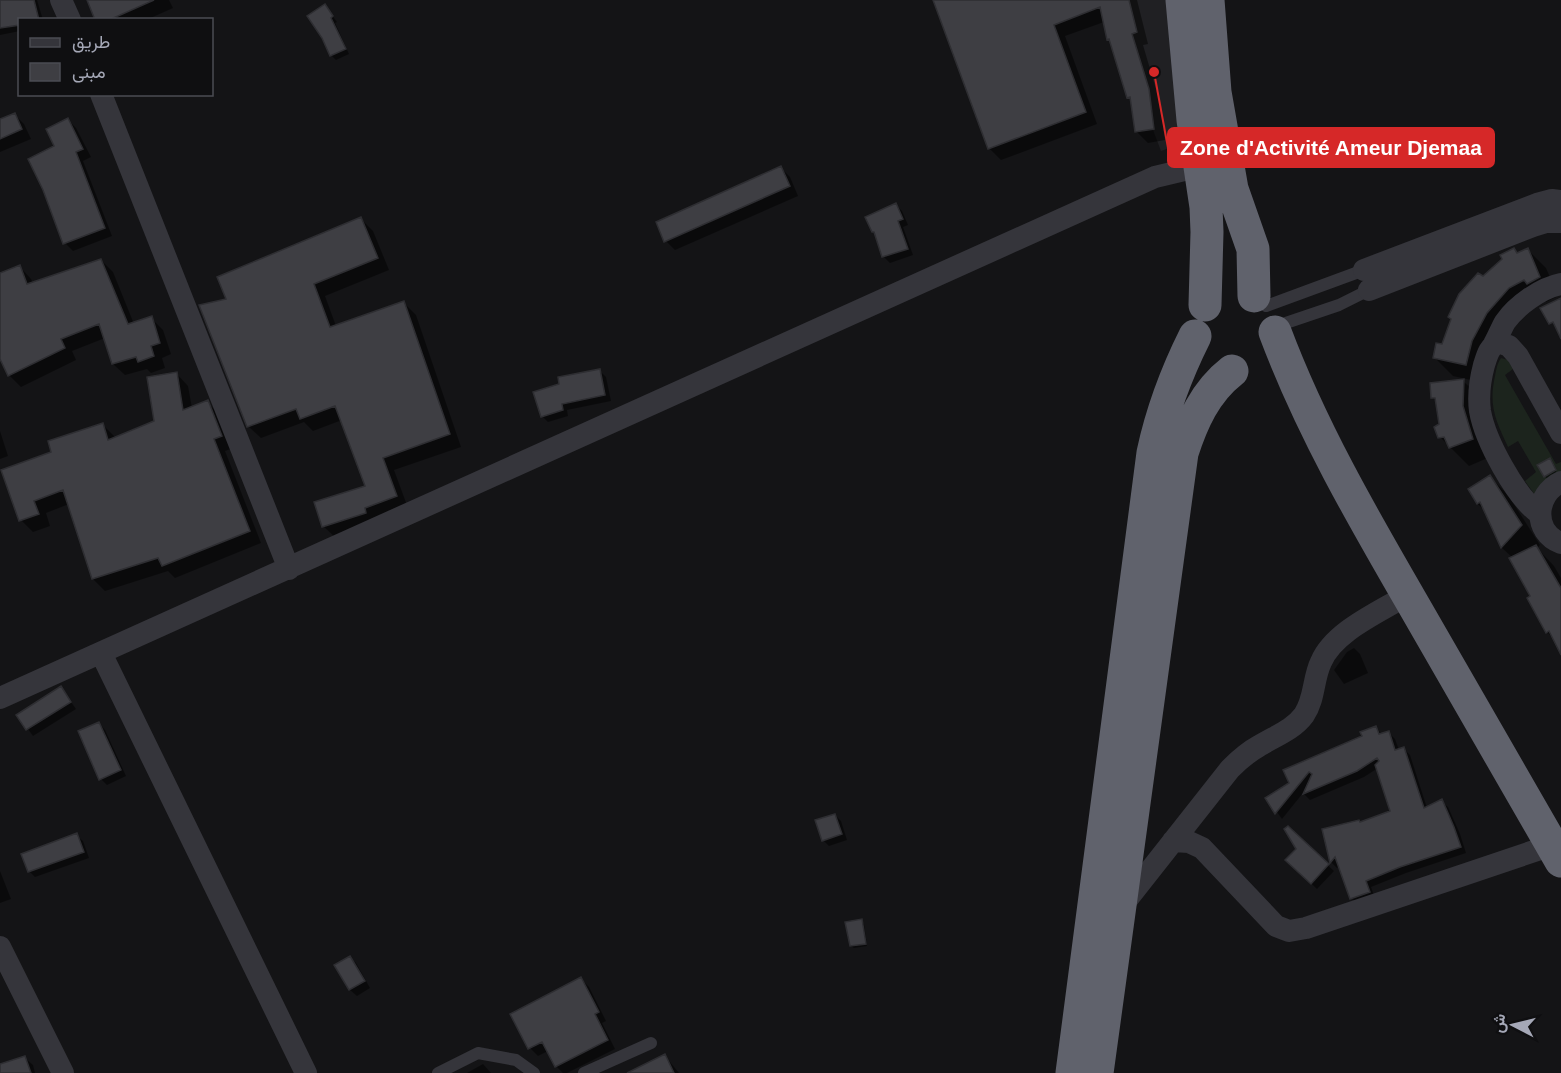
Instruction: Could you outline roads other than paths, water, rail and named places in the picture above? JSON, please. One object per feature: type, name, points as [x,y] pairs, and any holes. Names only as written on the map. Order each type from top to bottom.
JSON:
[{"type":"highway","points":[[1182,0],[1193,120],[1201,166],[1207,232],[1198,346],[1212,363],[1232,371]]},
{"type":"highway","points":[[1097,1073],[1182,453],[1195,416],[1221,380],[1232,371],[1253,367],[1269,352],[1267,315],[1253,249],[1232,189],[1215,92],[1208,0]]},
{"type":"highway","points":[[1072,1073],[1153,453],[1172,386],[1200,320],[1222,293],[1233,291],[1267,315],[1319,436],[1407,595],[1556,853]]},
{"type":"street","points":[[61,0],[69,18]]},
{"type":"street","points":[[102,96],[289,569]]},
{"type":"street","points":[[0,698],[1155,177],[1201,166]]},
{"type":"street","points":[[1366,280],[1537,204],[1552,200],[1561,201]]},
{"type":"street","points":[[1366,280],[1546,222],[1561,222]]},
{"type":"street","points":[[1550,531],[1522,498],[1494,450],[1484,428],[1479,393],[1484,367],[1506,321],[1530,299],[1552,286],[1561,285]]},
{"type":"street","points":[[1494,344],[1498,342],[1509,346],[1518,356],[1561,433]]},
{"type":"street","points":[[1561,482],[1544,496],[1550,531],[1561,559]]},
{"type":"street","points":[[1119,909],[1230,769],[1246,754],[1284,733],[1304,714],[1310,702],[1316,673],[1322,659],[1338,638],[1407,595]]},
{"type":"street","points":[[101,653],[306,1073]]},
{"type":"street","points":[[1173,842],[1189,842],[1202,848],[1276,926],[1289,931],[1306,928],[1556,853]]},
{"type":"street","points":[[0,946],[63,1073]]},
{"type":"lane","points":[[1267,315],[1339,305],[1366,280]]},
{"type":"lane","points":[[1267,315],[1366,280]]},
{"type":"lane","points":[[584,1073],[651,1043]]},
{"type":"lane","points":[[438,1073],[478,1053],[516,1060],[534,1073]]},
{"type":"place","name":"Zone d'Activité Ameur Djemaa","points":[[1154,72]]}]
